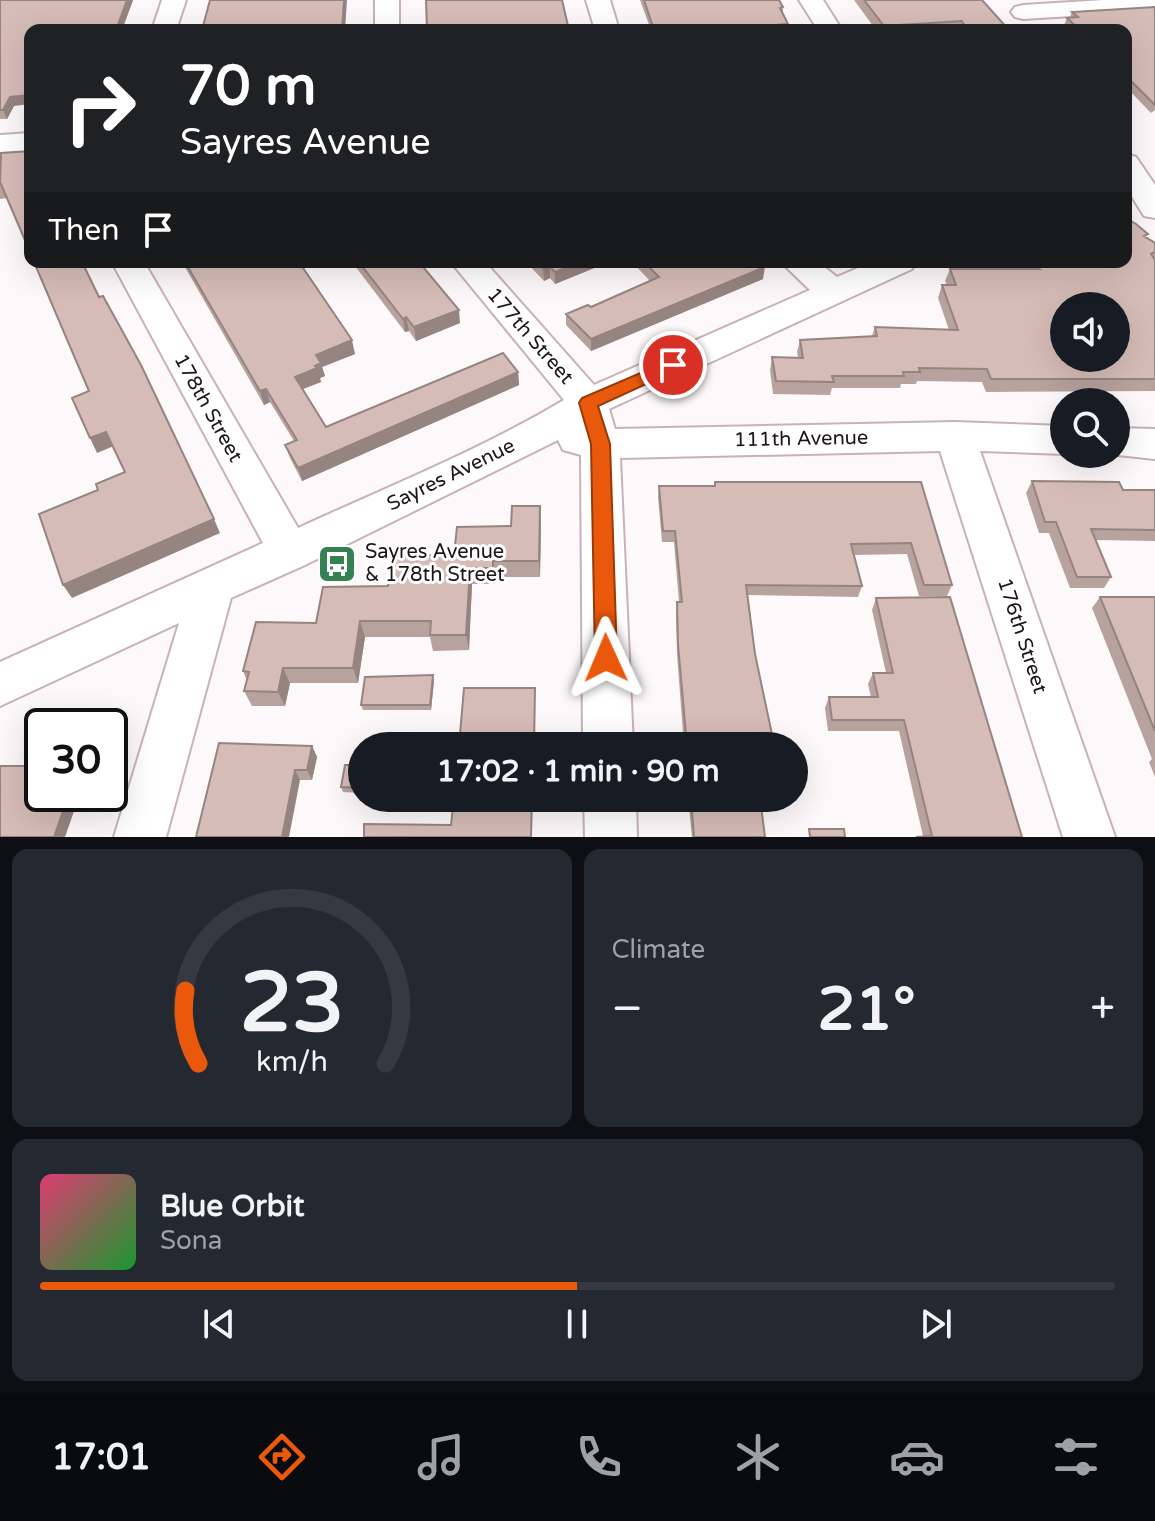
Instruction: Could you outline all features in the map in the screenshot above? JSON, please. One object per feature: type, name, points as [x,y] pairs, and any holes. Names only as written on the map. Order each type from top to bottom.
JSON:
[{"type":"street","points":[[166,24],[174,0]]},
{"type":"street","points":[[387,0],[387,24]]},
{"type":"street","points":[[598,0],[605,24]]},
{"type":"street","points":[[811,0],[826,24]]},
{"type":"street","points":[[1024,14],[1155,4]]},
{"type":"street","points":[[0,144],[24,142]]},
{"type":"street","points":[[1132,157],[1155,145]]},
{"type":"street","points":[[1132,170],[1155,209]]},
{"type":"street","name":"178th Street","points":[[131,268],[290,553]]},
{"type":"street","name":"177th Street","points":[[472,268],[594,423]]},
{"type":"street","points":[[804,268],[835,293]]},
{"type":"street","points":[[607,732],[594,423],[887,268]]},
{"type":"street","name":"111th Avenue","points":[[539,433],[594,423],[1050,439]]},
{"type":"street","name":"Sayres Avenue","points":[[0,685],[290,553],[539,433]]},
{"type":"street","name":"176th Street","points":[[955,436],[1089,837]]},
{"type":"street","points":[[1130,443],[1155,444]]},
{"type":"street","points":[[140,837],[212,586]]},
{"type":"street","points":[[610,812],[611,837]]},
{"type":"building","points":[[0,0],[127,0],[118,24],[24,24],[24,96],[10,97],[0,110]]},
{"type":"building","points":[[210,0],[344,0],[342,24],[204,24]]},
{"type":"building","points":[[426,0],[562,0],[568,24],[427,24]]},
{"type":"building","points":[[644,0],[779,0],[788,24],[652,24]]},
{"type":"building","points":[[864,0],[982,0],[1004,24],[964,24],[962,21],[882,24]]},
{"type":"building","points":[[1155,7],[1155,105],[1132,82],[1132,24],[1074,24],[1067,18],[1078,17],[1072,12]]},
{"type":"building","points":[[24,151],[24,238],[0,184],[1,153]]},
{"type":"building","points":[[1132,222],[1155,243],[1155,252],[1151,254],[1155,260],[1155,379],[991,379],[987,369],[919,368],[920,372],[903,372],[904,376],[832,376],[834,382],[776,381],[772,357],[803,358],[800,340],[877,336],[875,327],[958,330],[942,285],[956,285],[950,269],[1132,268]]},
{"type":"building","points":[[37,268],[85,268],[141,365],[214,519],[63,585],[39,514],[98,490],[96,484],[125,472],[106,432],[90,438],[72,398],[89,391]]},
{"type":"building","points":[[188,268],[303,268],[352,340],[316,355],[321,363],[315,366],[317,368],[295,377],[326,427],[503,353],[518,372],[298,468],[285,445],[297,440],[266,389],[260,391]]},
{"type":"building","points":[[364,268],[424,268],[459,310],[414,327],[406,317],[403,319]]},
{"type":"building","points":[[650,268],[763,268],[591,339],[566,314],[588,305],[591,307],[659,277]]},
{"type":"building","points":[[1032,481],[1119,482],[1123,490],[1155,490],[1155,530],[1091,529],[1111,577],[1077,577],[1056,522],[1045,522]]},
{"type":"building","points":[[715,482],[921,482],[952,585],[924,585],[911,543],[851,544],[862,586],[746,585],[755,654],[771,732],[686,732],[678,644],[677,602],[682,602],[675,531],[663,531],[659,486],[715,486]]},
{"type":"building","points":[[512,506],[540,506],[539,561],[493,561],[493,568],[470,568],[466,635],[430,635],[431,621],[360,621],[353,668],[283,668],[278,692],[244,691],[249,672],[243,671],[256,622],[316,623],[323,587],[388,586],[392,556],[454,555],[457,527],[511,526]]},
{"type":"building","points":[[950,597],[1022,837],[916,837],[932,836],[904,720],[832,720],[829,697],[878,697],[873,673],[893,673],[876,598]]},
{"type":"building","points":[[1100,597],[1155,597],[1155,731]]},
{"type":"building","points":[[433,675],[430,705],[361,705],[365,677]]},
{"type":"building","points":[[464,688],[535,688],[534,732],[460,732]]},
{"type":"building","points":[[219,743],[312,746],[307,770],[295,770],[282,837],[196,837]]},
{"type":"building","points":[[345,765],[348,765],[348,787],[341,787]]},
{"type":"building","points":[[0,766],[24,766],[24,812],[63,812],[54,837],[0,837]]},
{"type":"building","points":[[452,812],[532,812],[531,837],[364,837],[364,824],[451,825]]},
{"type":"building","points":[[692,812],[762,812],[765,837],[694,837]]},
{"type":"building","points":[[809,829],[844,829],[845,837],[810,837]]},
{"type":"place","name":"Sayres Avenue & 178th Street","points":[[337,564]]},
{"type":"route","points":[[606,658],[600,444],[588,403],[673,365]]}]
